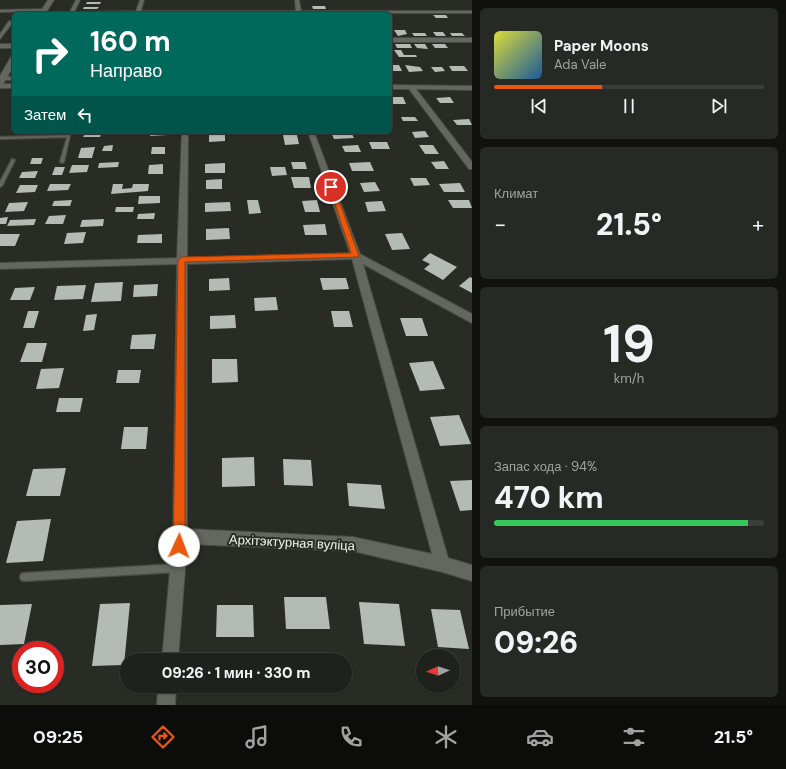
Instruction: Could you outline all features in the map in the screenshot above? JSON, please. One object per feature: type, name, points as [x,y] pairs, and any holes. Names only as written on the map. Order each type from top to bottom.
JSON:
[{"type":"main road","points":[[43,12],[51,0]]},
{"type":"main road","points":[[1,82],[12,63]]},
{"type":"street","points":[[72,12],[78,0]]},
{"type":"street","points":[[138,12],[142,0]]},
{"type":"street","points":[[297,0],[298,12]]},
{"type":"street","points":[[0,11],[43,12]]},
{"type":"street","points":[[392,12],[472,12]]},
{"type":"street","points":[[0,37],[11,22]]},
{"type":"street","points":[[392,40],[472,40]]},
{"type":"street","points":[[0,46],[12,46]]},
{"type":"street","points":[[1,82],[12,79]]},
{"type":"street","points":[[1,82],[12,85]]},
{"type":"street","points":[[392,87],[472,88]]},
{"type":"street","points":[[411,87],[472,167]]},
{"type":"street","points":[[171,653],[180,536],[182,260],[185,134]]},
{"type":"street","points":[[312,134],[356,256],[442,564]]},
{"type":"street","points":[[0,266],[356,256],[472,319]]},
{"type":"street","name":"Архітэктурная вуліца","points":[[180,536],[353,544],[442,564],[472,573]]},
{"type":"street","points":[[166,705],[167,693]]},
{"type":"lane","points":[[0,138],[69,134],[62,162]]},
{"type":"lane","points":[[0,186],[13,160]]},
{"type":"lane","points":[[24,577],[178,568]]},
{"type":"building","points":[[87,2],[101,2],[100,4],[86,4]]},
{"type":"building","points":[[312,6],[325,6],[326,9],[313,9]]},
{"type":"building","points":[[84,7],[99,7],[97,9],[83,9]]},
{"type":"building","points":[[433,15],[446,15],[448,18],[436,18]]},
{"type":"building","points":[[394,30],[405,30],[407,34],[398,36]]},
{"type":"building","points":[[433,32],[443,32],[446,36],[436,36]]},
{"type":"building","points":[[412,33],[425,33],[427,36],[414,36]]},
{"type":"building","points":[[450,33],[462,33],[465,36],[452,36]]},
{"type":"building","points":[[395,44],[410,44],[412,48],[397,48]]},
{"type":"building","points":[[414,44],[425,44],[428,49],[417,48]]},
{"type":"building","points":[[432,44],[445,44],[448,48],[435,48]]},
{"type":"building","points":[[394,50],[401,50],[404,55],[416,55],[417,57],[399,57]]},
{"type":"building","points":[[392,65],[399,65],[402,71],[392,71]]},
{"type":"building","points":[[405,65],[420,67],[423,71],[409,72]]},
{"type":"building","points":[[449,66],[464,66],[468,71],[452,71]]},
{"type":"building","points":[[431,67],[442,67],[445,71],[435,72]]},
{"type":"building","points":[[392,97],[403,97],[406,104],[392,104]]},
{"type":"building","points":[[450,97],[454,103],[440,103],[436,98]]},
{"type":"building","points":[[401,117],[415,117],[418,121],[403,121]]},
{"type":"building","points":[[469,119],[472,125],[457,125],[453,120]]},
{"type":"building","points":[[425,131],[429,137],[415,138],[412,132]]},
{"type":"building","points":[[85,134],[101,134],[100,137],[83,137]]},
{"type":"building","points":[[150,134],[168,134],[168,135],[150,136]]},
{"type":"building","points":[[209,134],[225,134],[225,141],[209,142]]},
{"type":"building","points":[[332,134],[352,134],[354,138],[334,139]]},
{"type":"building","points":[[283,135],[297,135],[299,144],[285,145]]},
{"type":"building","points":[[369,142],[387,142],[390,149],[372,149]]},
{"type":"building","points":[[113,145],[112,151],[102,151],[104,146]]},
{"type":"building","points":[[358,145],[361,152],[345,152],[342,146]]},
{"type":"building","points":[[419,145],[433,145],[439,154],[425,154]]},
{"type":"building","points":[[95,147],[92,158],[78,158],[81,148]]},
{"type":"building","points":[[152,147],[165,147],[165,154],[151,154]]},
{"type":"building","points":[[32,158],[43,158],[41,164],[30,164]]},
{"type":"building","points":[[444,161],[449,169],[436,169],[431,162]]},
{"type":"building","points":[[119,162],[118,167],[98,168],[99,163]]},
{"type":"building","points":[[291,162],[305,162],[307,169],[293,169]]},
{"type":"building","points":[[370,162],[374,171],[352,171],[349,163]]},
{"type":"building","points":[[225,163],[225,173],[205,173],[205,164]]},
{"type":"building","points":[[163,164],[163,174],[148,174],[149,165]]},
{"type":"building","points":[[72,165],[89,165],[87,172],[69,173]]},
{"type":"building","points":[[55,167],[65,167],[62,175],[52,175]]},
{"type":"building","points":[[270,167],[285,167],[287,175],[272,176]]},
{"type":"building","points":[[38,171],[35,178],[19,178],[22,172]]},
{"type":"building","points":[[291,177],[309,177],[311,188],[294,188]]},
{"type":"building","points":[[410,178],[426,178],[430,185],[414,186]]},
{"type":"building","points":[[222,179],[222,189],[206,189],[206,180]]},
{"type":"building","points":[[375,182],[380,191],[364,192],[360,183]]},
{"type":"building","points":[[460,183],[465,192],[444,192],[439,184]]},
{"type":"building","points":[[50,184],[71,184],[68,190],[47,191]]},
{"type":"building","points":[[113,184],[123,184],[122,189],[132,188],[133,184],[149,184],[148,191],[111,194]]},
{"type":"building","points":[[20,185],[38,185],[35,192],[16,193]]},
{"type":"building","points":[[139,196],[160,196],[160,203],[138,204]]},
{"type":"building","points":[[72,200],[70,206],[52,206],[54,201]]},
{"type":"building","points":[[247,200],[258,200],[261,213],[249,214]]},
{"type":"building","points":[[317,200],[320,212],[305,212],[302,201]]},
{"type":"building","points":[[448,200],[469,200],[472,208],[453,208]]},
{"type":"building","points":[[382,201],[386,211],[368,212],[365,202]]},
{"type":"building","points":[[28,202],[24,211],[5,212],[9,203]]},
{"type":"building","points":[[230,202],[231,211],[205,212],[205,203]]},
{"type":"building","points":[[116,207],[134,207],[133,212],[115,212]]},
{"type":"building","points":[[155,213],[154,219],[137,219],[138,214]]},
{"type":"building","points":[[66,215],[63,224],[45,224],[49,216]]},
{"type":"building","points":[[8,217],[6,224],[0,224],[0,218]]},
{"type":"building","points":[[36,219],[34,225],[7,226],[10,220]]},
{"type":"building","points":[[104,219],[103,226],[80,227],[82,220]]},
{"type":"building","points":[[325,224],[327,235],[305,235],[303,225]]},
{"type":"building","points":[[229,228],[230,239],[206,240],[206,229]]},
{"type":"building","points":[[86,232],[83,243],[64,244],[67,233]]},
{"type":"building","points":[[402,233],[410,249],[392,250],[385,234]]},
{"type":"building","points":[[0,234],[20,234],[15,246],[0,246]]},
{"type":"building","points":[[162,234],[162,243],[137,243],[138,235]]},
{"type":"building","points":[[430,253],[457,267],[443,280],[424,269],[430,264],[422,260]]},
{"type":"building","points":[[470,277],[472,278],[472,293],[459,286]]},
{"type":"building","points":[[229,278],[230,290],[209,291],[209,279]]},
{"type":"building","points":[[320,278],[346,278],[349,289],[323,290]]},
{"type":"building","points":[[123,282],[121,301],[91,302],[95,283]]},
{"type":"building","points":[[158,284],[157,296],[133,297],[134,285]]},
{"type":"building","points":[[86,285],[83,299],[54,300],[57,286]]},
{"type":"building","points":[[35,287],[30,300],[10,300],[15,288]]},
{"type":"building","points":[[276,297],[278,310],[255,311],[254,298]]},
{"type":"building","points":[[28,311],[39,311],[34,328],[23,328]]},
{"type":"building","points":[[331,311],[349,311],[353,327],[334,327]]},
{"type":"building","points":[[97,314],[94,330],[83,331],[86,315]]},
{"type":"building","points":[[235,315],[236,328],[210,329],[210,316]]},
{"type":"building","points":[[400,318],[422,318],[428,336],[406,336]]},
{"type":"building","points":[[156,334],[154,349],[130,349],[132,335]]},
{"type":"building","points":[[27,343],[47,343],[42,362],[20,362]]},
{"type":"building","points":[[212,359],[237,359],[238,382],[212,383]]},
{"type":"building","points":[[433,361],[445,389],[420,391],[409,363]]},
{"type":"building","points":[[64,368],[59,388],[36,389],[41,369]]},
{"type":"building","points":[[118,370],[141,370],[139,383],[116,383]]},
{"type":"building","points":[[59,398],[83,398],[80,412],[56,412]]},
{"type":"building","points":[[459,415],[471,444],[440,446],[430,417]]},
{"type":"building","points":[[124,427],[148,427],[146,449],[121,449]]},
{"type":"building","points":[[254,457],[255,486],[222,487],[222,458]]},
{"type":"building","points":[[283,459],[311,460],[313,486],[284,485]]},
{"type":"building","points":[[66,468],[60,496],[26,496],[33,469]]},
{"type":"building","points":[[472,480],[472,510],[460,511],[450,481]]},
{"type":"building","points":[[347,483],[381,485],[385,509],[349,506]]},
{"type":"building","points":[[51,519],[43,561],[6,563],[17,521]]},
{"type":"building","points":[[284,597],[326,597],[330,629],[286,629]]},
{"type":"building","points":[[359,602],[399,604],[405,646],[364,644]]},
{"type":"building","points":[[130,603],[125,653],[120,653],[120,665],[92,666],[100,604]]},
{"type":"building","points":[[32,604],[25,641],[12,641],[12,644],[0,645],[0,605]]},
{"type":"building","points":[[217,605],[253,605],[254,637],[216,637]]},
{"type":"building","points":[[431,609],[460,610],[469,649],[438,647]]},
{"type":"route","points":[[179,546],[182,260],[356,256],[331,187]]}]
